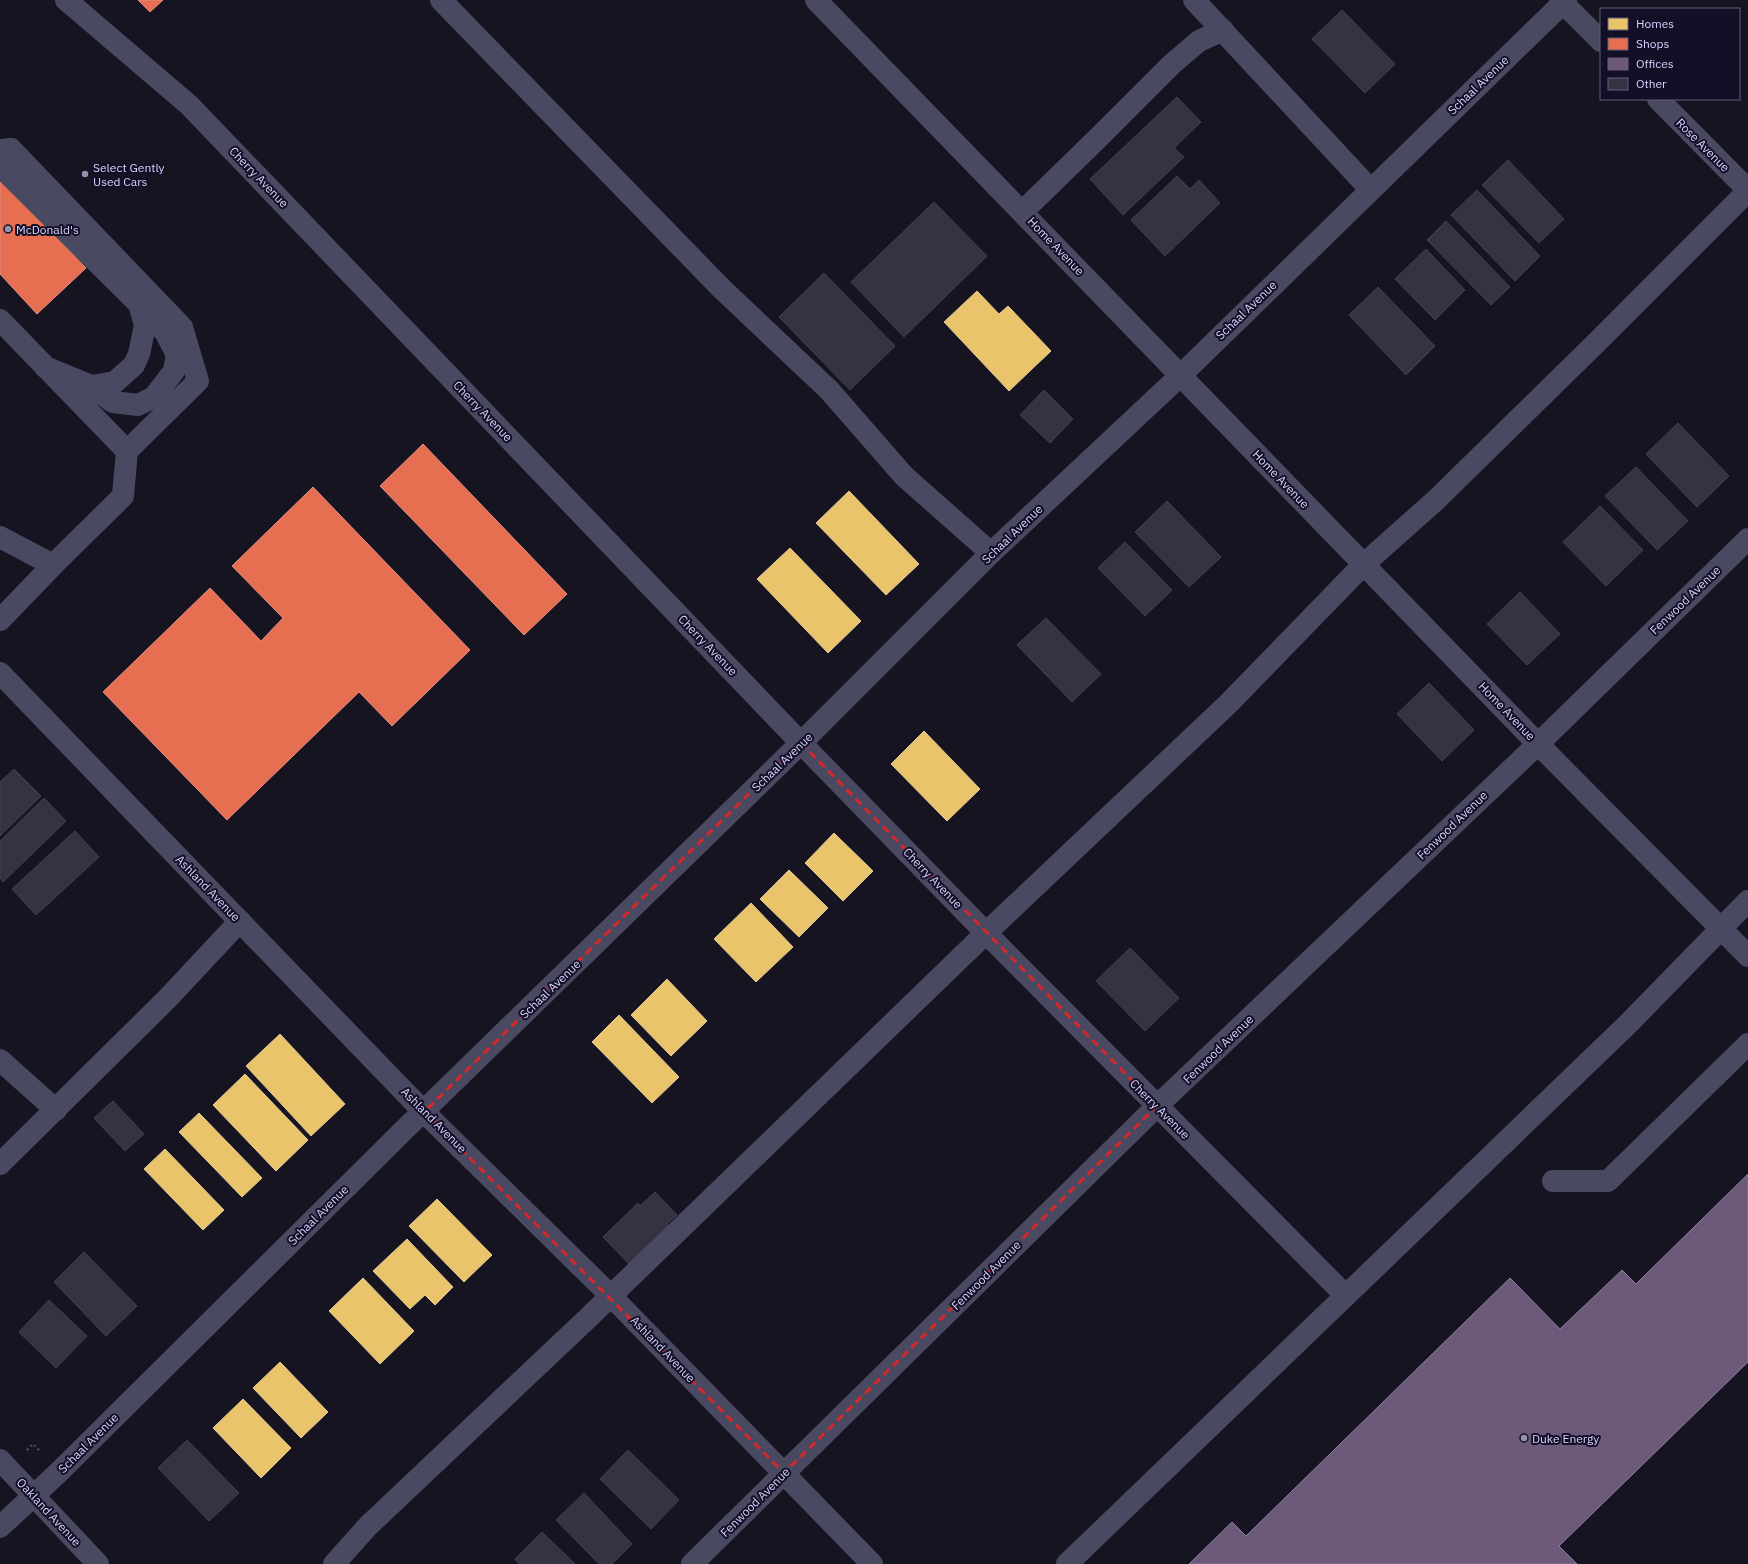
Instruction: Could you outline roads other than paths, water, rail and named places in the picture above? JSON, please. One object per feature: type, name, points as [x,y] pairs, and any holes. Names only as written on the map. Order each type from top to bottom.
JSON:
[{"type":"street","name":"Cherry Avenue","points":[[66,0],[189,105],[986,933],[1345,1295]]},
{"type":"street","points":[[441,0],[722,289],[829,390],[904,476],[991,553]]},
{"type":"street","name":"Home Avenue","points":[[816,0],[1538,744],[1748,956]]},
{"type":"street","points":[[1194,0],[1370,190]]},
{"type":"street","name":"Schaal Avenue","points":[[0,1527],[802,743],[991,553],[1180,375],[1563,1]]},
{"type":"street","points":[[1563,1],[1600,40]]},
{"type":"street","points":[[1022,212],[1172,64],[1199,41],[1223,30]]},
{"type":"street","name":"Rose Avenue","points":[[1659,100],[1748,190]]},
{"type":"street","points":[[5,150],[8,174],[139,304],[165,332],[177,356],[174,371],[154,397],[138,405],[113,402],[91,386],[45,367]]},
{"type":"street","points":[[0,620],[53,564],[123,496],[127,451],[198,381],[182,327],[5,150]]},
{"type":"street","points":[[334,1564],[368,1526],[611,1296],[986,933],[1228,704],[1364,564],[1459,478],[1748,190]]},
{"type":"street","points":[[91,386],[115,382],[134,365],[139,354],[146,325],[139,304]]},
{"type":"street","points":[[0,320],[127,451]]},
{"type":"street","points":[[0,537],[53,564]]},
{"type":"street","name":"Fenwood Avenue","points":[[692,1564],[1157,1106],[1538,744],[1748,539]]},
{"type":"street","name":"Ashland Avenue","points":[[0,673],[424,1112],[611,1296],[872,1564]]},
{"type":"street","points":[[1067,1564],[1629,1023],[1748,901]]},
{"type":"street","points":[[0,1164],[167,999],[240,921]]},
{"type":"street","points":[[1553,1181],[1608,1181],[1748,1044]]},
{"type":"street","points":[[0,1060],[56,1110]]},
{"type":"street","name":"Oakland Avenue","points":[[0,1460],[32,1496],[98,1564]]},
{"type":"place","name":"Select Gently Used Cars","points":[[85,174]]},
{"type":"place","name":"McDonald's","points":[[8,229]]},
{"type":"place","name":"Duke Energy","points":[[1524,1438]]}]
